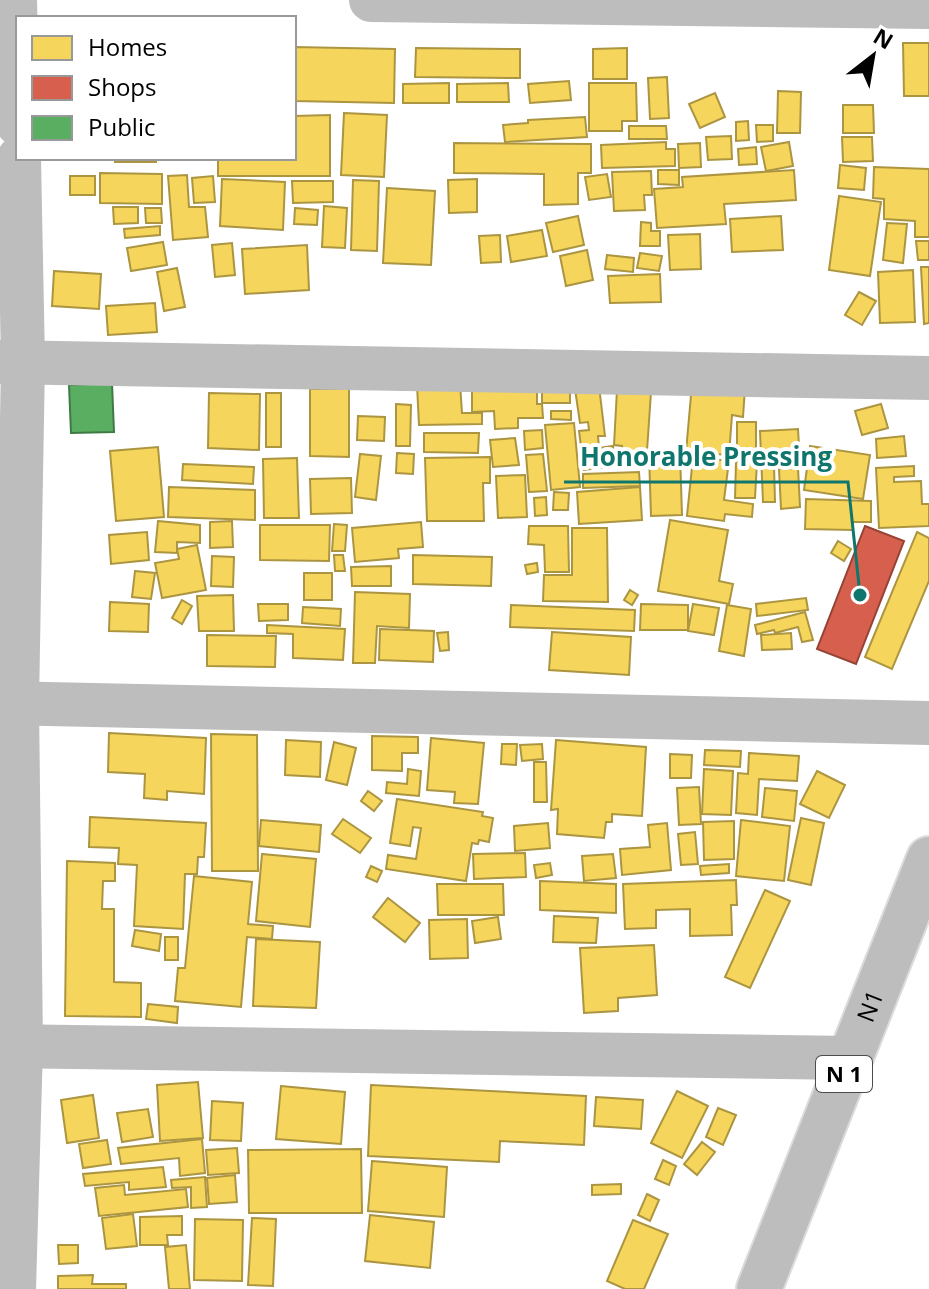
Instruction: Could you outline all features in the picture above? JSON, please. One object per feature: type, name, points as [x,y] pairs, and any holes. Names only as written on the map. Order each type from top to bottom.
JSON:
[{"type":"main road","points":[[15,0],[16,41]]},
{"type":"main road","points":[[371,0],[929,7]]},
{"type":"main road","points":[[14,1289],[8,703],[11,362],[19,160]]},
{"type":"main road","points":[[11,362],[929,378]]},
{"type":"main road","points":[[8,703],[929,723]]},
{"type":"main road","name":"N1","points":[[759,1289],[929,859]]},
{"type":"main road","points":[[10,1046],[851,1058]]},
{"type":"building: Homes","points":[[903,43],[929,43],[929,96],[904,96]]},
{"type":"building: Homes","points":[[296,47],[395,49],[394,103],[296,101]]},
{"type":"building: Homes","points":[[416,48],[520,49],[520,78],[415,77]]},
{"type":"building: Homes","points":[[627,48],[627,79],[593,79],[593,49]]},
{"type":"building: Homes","points":[[667,77],[669,118],[650,119],[648,78]]},
{"type":"building: Homes","points":[[569,81],[571,100],[530,103],[528,84]]},
{"type":"building: Homes","points":[[449,83],[449,103],[403,103],[403,84]]},
{"type":"building: Homes","points":[[508,83],[509,102],[457,102],[457,84]]},
{"type":"building: Homes","points":[[589,83],[636,83],[637,121],[622,121],[622,131],[589,131]]},
{"type":"building: Homes","points":[[778,91],[801,92],[800,133],[777,133]]},
{"type":"building: Homes","points":[[715,93],[725,117],[700,128],[689,104]]},
{"type":"building: Homes","points":[[843,105],[873,105],[874,133],[843,133]]},
{"type":"building: Homes","points":[[344,113],[387,115],[384,177],[341,175]]},
{"type":"building: Homes","points":[[330,115],[330,176],[218,176],[218,160],[296,160],[296,116]]},
{"type":"building: Homes","points":[[585,117],[587,137],[505,142],[503,125],[528,123],[528,120]]},
{"type":"building: Homes","points":[[748,121],[749,140],[736,141],[736,122]]},
{"type":"building: Homes","points":[[756,125],[773,125],[773,141],[757,142]]},
{"type":"building: Homes","points":[[629,126],[666,126],[667,139],[629,139]]},
{"type":"building: Homes","points":[[731,136],[732,159],[708,160],[706,137]]},
{"type":"building: Homes","points":[[842,137],[872,137],[873,161],[843,162]]},
{"type":"building: Homes","points":[[666,142],[666,149],[675,149],[675,166],[602,168],[601,145]]},
{"type":"building: Homes","points":[[789,142],[793,166],[766,171],[761,147]]},
{"type":"building: Homes","points":[[454,143],[591,144],[591,173],[578,173],[578,204],[544,205],[544,174],[454,173]]},
{"type":"building: Homes","points":[[700,143],[701,167],[679,168],[678,144]]},
{"type":"building: Homes","points":[[756,147],[757,164],[739,165],[738,149]]},
{"type":"building: Homes","points":[[115,160],[156,160],[156,162]]},
{"type":"building: Homes","points":[[840,165],[866,168],[864,190],[838,188]]},
{"type":"building: Homes","points":[[874,167],[929,169],[929,237],[915,237],[915,221],[884,219],[884,199],[873,198]]},
{"type":"building: Homes","points":[[658,170],[679,170],[679,185],[658,184]]},
{"type":"building: Homes","points":[[794,170],[796,200],[724,204],[726,224],[657,228],[654,189],[683,187],[682,177]]},
{"type":"building: Homes","points":[[651,171],[652,195],[644,195],[645,210],[614,211],[612,172]]},
{"type":"building: Homes","points":[[100,173],[162,174],[162,204],[100,203]]},
{"type":"building: Homes","points":[[607,174],[611,197],[589,200],[585,177]]},
{"type":"building: Homes","points":[[187,175],[189,207],[205,207],[208,237],[173,240],[168,176]]},
{"type":"building: Homes","points":[[70,176],[95,176],[95,195],[70,195]]},
{"type":"building: Homes","points":[[213,176],[215,202],[194,203],[192,178]]},
{"type":"building: Homes","points":[[222,179],[285,182],[283,230],[220,226]]},
{"type":"building: Homes","points":[[477,179],[477,212],[449,213],[448,180]]},
{"type":"building: Homes","points":[[353,180],[379,181],[377,251],[351,250]]},
{"type":"building: Homes","points":[[292,181],[333,181],[333,202],[293,203]]},
{"type":"building: Homes","points":[[387,188],[435,191],[431,265],[383,263]]},
{"type":"building: Homes","points":[[839,196],[881,202],[870,276],[829,270]]},
{"type":"building: Homes","points":[[324,206],[347,208],[345,248],[322,247]]},
{"type":"building: Homes","points":[[113,207],[138,207],[138,223],[114,224]]},
{"type":"building: Homes","points":[[145,208],[161,208],[162,223],[146,223]]},
{"type":"building: Homes","points":[[295,208],[318,210],[317,225],[294,224]]},
{"type":"building: Homes","points":[[578,216],[584,245],[553,252],[546,223]]},
{"type":"building: Homes","points":[[781,216],[783,250],[732,252],[730,219]]},
{"type":"building: Homes","points":[[641,222],[651,223],[651,231],[660,231],[660,246],[640,246]]},
{"type":"building: Homes","points":[[887,223],[907,224],[903,263],[883,260]]},
{"type":"building: Homes","points":[[160,226],[160,235],[125,238],[124,229]]},
{"type":"building: Homes","points":[[542,230],[547,256],[511,262],[507,236]]},
{"type":"building: Homes","points":[[700,234],[701,269],[670,270],[668,235]]},
{"type":"building: Homes","points":[[500,235],[501,262],[481,263],[479,236]]},
{"type":"building: Homes","points":[[916,241],[929,241],[929,260],[918,260]]},
{"type":"building: Homes","points":[[163,242],[167,265],[131,271],[127,248]]},
{"type":"building: Homes","points":[[232,243],[235,275],[215,277],[212,245]]},
{"type":"building: Homes","points":[[307,245],[309,290],[245,294],[242,249]]},
{"type":"building: Homes","points":[[587,250],[593,280],[566,286],[560,256]]},
{"type":"building: Homes","points":[[640,253],[662,256],[659,271],[637,268]]},
{"type":"building: Homes","points":[[607,255],[634,258],[633,272],[605,269]]},
{"type":"building: Homes","points":[[921,267],[929,267],[929,323],[924,324]]},
{"type":"building: Homes","points":[[177,268],[185,307],[164,311],[157,272]]},
{"type":"building: Homes","points":[[913,270],[915,322],[880,323],[878,272]]},
{"type":"building: Homes","points":[[54,271],[101,274],[99,309],[52,306]]},
{"type":"building: Homes","points":[[660,274],[661,302],[610,303],[608,276]]},
{"type":"building: Homes","points":[[859,292],[876,301],[862,325],[845,315]]},
{"type":"building: Homes","points":[[155,303],[157,332],[108,335],[106,306]]},
{"type":"building: Homes","points":[[460,383],[462,413],[482,413],[482,424],[419,425],[417,385]]},
{"type":"building: Homes","points":[[692,384],[745,388],[743,417],[732,415],[729,455],[686,452]]},
{"type":"building: Homes","points":[[472,386],[537,386],[537,404],[542,404],[543,418],[518,418],[518,428],[495,429],[494,411],[472,412]]},
{"type":"building: Homes","points":[[599,386],[605,436],[598,436],[599,448],[613,446],[615,466],[584,470],[579,431],[589,430],[588,422],[580,423],[575,389]]},
{"type":"building: Homes","points":[[310,389],[349,389],[349,457],[310,456]]},
{"type":"building: Homes","points":[[542,390],[570,390],[570,403],[542,403]]},
{"type":"building: Homes","points":[[617,390],[651,392],[647,451],[644,450],[643,465],[622,464],[622,446],[614,445]]},
{"type":"building: Homes","points":[[209,393],[260,394],[259,450],[208,448]]},
{"type":"building: Homes","points":[[266,393],[281,393],[281,447],[266,447]]},
{"type":"building: Homes","points":[[396,404],[411,405],[410,446],[396,446]]},
{"type":"building: Homes","points":[[881,404],[888,428],[862,435],[855,411]]},
{"type":"building: Homes","points":[[551,411],[571,411],[571,420],[551,419]]},
{"type":"building: Homes","points":[[358,416],[385,417],[384,441],[357,440]]},
{"type":"building: Homes","points":[[737,422],[756,422],[756,459],[737,459]]},
{"type":"building: Homes","points":[[574,423],[580,487],[551,490],[545,425]]},
{"type":"building: Homes","points":[[798,429],[800,464],[774,465],[775,502],[763,502],[760,431]]},
{"type":"building: Homes","points":[[542,430],[543,448],[525,450],[524,431]]},
{"type":"building: Homes","points":[[424,433],[479,433],[478,453],[424,452]]},
{"type":"building: Homes","points":[[904,436],[906,456],[877,458],[876,439]]},
{"type":"building: Homes","points":[[515,438],[519,465],[493,467],[490,440]]},
{"type":"building: Homes","points":[[810,446],[870,455],[863,499],[804,490]]},
{"type":"building: Homes","points":[[158,447],[164,517],[116,521],[110,451]]},
{"type":"building: Homes","points":[[397,453],[414,454],[413,474],[396,473]]},
{"type":"building: Homes","points":[[680,453],[682,515],[651,516],[649,454]]},
{"type":"building: Homes","points":[[360,454],[381,456],[376,500],[355,497]]},
{"type":"building: Homes","points":[[543,454],[547,491],[529,492],[526,455]]},
{"type":"building: Homes","points":[[490,457],[490,483],[483,483],[484,521],[427,521],[425,458]]},
{"type":"building: Homes","points":[[693,457],[729,461],[724,500],[753,504],[752,517],[725,514],[724,521],[687,516]]},
{"type":"building: Homes","points":[[297,458],[299,518],[264,518],[263,459]]},
{"type":"building: Homes","points":[[736,462],[757,462],[755,498],[735,498]]},
{"type":"building: Homes","points":[[183,464],[254,467],[253,484],[182,480]]},
{"type":"building: Homes","points":[[914,466],[914,476],[894,477],[894,482],[921,481],[922,504],[929,504],[929,526],[879,528],[876,468]]},
{"type":"building: Homes","points":[[798,468],[800,507],[781,509],[779,469]]},
{"type":"building: Homes","points":[[639,472],[640,486],[583,488],[583,474]]},
{"type":"building: Homes","points":[[525,475],[527,517],[498,518],[496,476]]},
{"type":"building: Homes","points":[[351,478],[352,513],[311,514],[310,479]]},
{"type":"building: Homes","points":[[169,487],[255,490],[255,520],[168,517]]},
{"type":"building: Homes","points":[[640,487],[642,520],[579,524],[577,492]]},
{"type":"building: Homes","points":[[554,492],[569,493],[568,510],[553,510]]},
{"type":"building: Homes","points":[[546,497],[547,515],[535,516],[534,498]]},
{"type":"building: Homes","points":[[806,499],[871,501],[871,522],[853,522],[853,530],[805,529]]},
{"type":"building: Homes","points":[[670,520],[728,530],[719,581],[733,584],[729,604],[658,591]]},
{"type":"building: Homes","points":[[158,521],[200,525],[200,543],[177,542],[177,553],[155,552]]},
{"type":"building: Homes","points":[[232,521],[233,547],[210,548],[210,522]]},
{"type":"building: Homes","points":[[421,522],[423,547],[398,549],[399,558],[355,562],[352,528]]},
{"type":"building: Homes","points":[[334,524],[347,525],[345,551],[332,551]]},
{"type":"building: Homes","points":[[260,525],[330,525],[329,561],[260,560]]},
{"type":"building: Homes","points":[[529,526],[568,526],[569,572],[545,572],[544,545],[528,544]]},
{"type":"building: Homes","points":[[572,528],[607,528],[608,602],[543,601],[544,575],[572,575]]},
{"type":"building: Homes","points":[[147,532],[149,560],[111,564],[109,535]]},
{"type":"building: Homes","points":[[917,532],[929,538],[929,581],[892,669],[865,657]]},
{"type":"building: Homes","points":[[838,541],[851,549],[844,561],[831,553]]},
{"type":"building: Homes","points":[[197,545],[206,590],[162,598],[155,563],[179,559],[177,549]]},
{"type":"building: Homes","points":[[334,555],[343,555],[345,571],[335,571]]},
{"type":"building: Homes","points":[[413,555],[492,557],[491,586],[413,584]]},
{"type":"building: Homes","points":[[212,556],[234,557],[233,587],[211,586]]},
{"type":"building: Homes","points":[[537,563],[538,572],[527,574],[525,565]]},
{"type":"building: Homes","points":[[391,566],[391,586],[352,586],[351,567]]},
{"type":"building: Homes","points":[[135,571],[155,573],[151,599],[132,597]]},
{"type":"building: Homes","points":[[304,573],[332,573],[332,600],[304,600]]},
{"type":"building: Homes","points":[[630,590],[638,595],[632,605],[624,600]]},
{"type":"building: Homes","points":[[355,592],[410,594],[409,628],[377,626],[375,663],[353,663]]},
{"type":"building: Homes","points":[[233,595],[234,631],[199,631],[197,596]]},
{"type":"building: Homes","points":[[806,598],[808,610],[757,616],[756,604]]},
{"type":"building: Homes","points":[[182,600],[192,606],[182,624],[172,618]]},
{"type":"building: Homes","points":[[110,602],[149,604],[148,632],[109,631]]},
{"type":"building: Homes","points":[[258,604],[288,604],[288,620],[259,621]]},
{"type":"building: Homes","points":[[641,604],[688,605],[688,630],[640,630]]},
{"type":"building: Homes","points":[[693,604],[719,608],[714,635],[688,631]]},
{"type":"building: Homes","points":[[511,605],[635,610],[634,631],[510,627]]},
{"type":"building: Homes","points":[[727,605],[751,609],[744,656],[719,651]]},
{"type":"building: Homes","points":[[303,607],[341,609],[340,626],[302,623]]},
{"type":"building: Homes","points":[[805,612],[813,640],[802,642],[798,627],[757,634],[755,625]]},
{"type":"building: Homes","points":[[267,625],[345,629],[343,660],[293,658],[293,634],[267,633]]},
{"type":"building: Homes","points":[[380,629],[434,631],[433,662],[379,660]]},
{"type":"building: Homes","points":[[448,632],[449,650],[440,651],[437,633]]},
{"type":"building: Homes","points":[[552,632],[631,637],[629,675],[549,670]]},
{"type":"building: Homes","points":[[791,633],[792,649],[762,650],[761,635]]},
{"type":"building: Homes","points":[[207,635],[276,636],[275,667],[207,666]]},
{"type":"building: Homes","points":[[109,733],[206,738],[204,794],[167,791],[167,800],[144,798],[145,774],[108,772]]},
{"type":"building: Homes","points":[[211,734],[257,735],[258,871],[212,871]]},
{"type":"building: Homes","points":[[372,736],[418,737],[418,753],[402,753],[402,771],[372,770]]},
{"type":"building: Homes","points":[[431,738],[484,743],[478,804],[454,803],[455,792],[427,790]]},
{"type":"building: Homes","points":[[286,740],[321,742],[320,777],[285,775]]},
{"type":"building: Homes","points":[[556,740],[646,747],[642,816],[612,814],[612,822],[606,822],[604,838],[557,834],[558,809],[551,810]]},
{"type":"building: Homes","points":[[334,742],[356,748],[347,785],[326,780]]},
{"type":"building: Homes","points":[[502,744],[517,744],[516,765],[501,764]]},
{"type":"building: Homes","points":[[542,744],[543,759],[522,761],[520,745]]},
{"type":"building: Homes","points":[[705,750],[741,751],[740,767],[704,765]]},
{"type":"building: Homes","points":[[749,753],[799,756],[797,781],[759,779],[757,815],[736,813],[738,773],[748,774]]},
{"type":"building: Homes","points":[[670,754],[692,755],[691,778],[670,778]]},
{"type":"building: Homes","points":[[534,762],[546,762],[547,802],[534,802]]},
{"type":"building: Homes","points":[[408,769],[421,771],[419,796],[386,793],[387,782],[407,784]]},
{"type":"building: Homes","points":[[704,769],[733,771],[731,815],[702,814]]},
{"type":"building: Homes","points":[[817,771],[845,785],[829,818],[800,804]]},
{"type":"building: Homes","points":[[699,787],[701,824],[679,825],[677,788]]},
{"type":"building: Homes","points":[[765,788],[797,791],[794,821],[762,817]]},
{"type":"building: Homes","points":[[368,791],[382,801],[374,811],[361,801]]},
{"type":"building: Homes","points":[[397,799],[483,812],[482,816],[493,818],[489,842],[479,840],[478,844],[472,843],[466,881],[386,869],[388,855],[416,859],[421,828],[413,827],[410,846],[390,843]]},
{"type":"building: Homes","points":[[90,817],[206,823],[204,857],[198,857],[197,874],[185,874],[183,929],[134,926],[137,865],[118,864],[119,848],[89,847]]},
{"type":"building: Homes","points":[[801,818],[824,823],[811,885],[788,880]]},
{"type":"building: Homes","points":[[343,819],[371,838],[360,853],[332,834]]},
{"type":"building: Homes","points":[[261,820],[321,825],[319,852],[259,846]]},
{"type":"building: Homes","points":[[741,820],[790,826],[784,881],[736,876]]},
{"type":"building: Homes","points":[[734,821],[734,859],[704,860],[703,822]]},
{"type":"building: Homes","points":[[548,823],[550,848],[515,851],[514,826]]},
{"type":"building: Homes","points":[[667,823],[671,870],[622,875],[620,849],[650,847],[648,825]]},
{"type":"building: Homes","points":[[695,832],[698,864],[681,865],[678,834]]},
{"type":"building: Homes","points":[[525,853],[526,877],[474,879],[473,854]]},
{"type":"building: Homes","points":[[262,854],[316,859],[310,927],[256,921]]},
{"type":"building: Homes","points":[[613,854],[616,878],[584,881],[582,856]]},
{"type":"building: Homes","points":[[67,861],[115,863],[115,881],[103,881],[102,909],[114,909],[114,982],[141,983],[141,1017],[65,1016]]},
{"type":"building: Homes","points":[[550,863],[552,875],[536,878],[534,865]]},
{"type":"building: Homes","points":[[729,864],[729,873],[701,875],[700,866]]},
{"type":"building: Homes","points":[[371,866],[382,871],[377,882],[366,877]]},
{"type":"building: Homes","points":[[194,876],[252,882],[248,924],[273,926],[272,939],[247,937],[241,1007],[175,1001],[178,968],[185,968]]},
{"type":"building: Homes","points":[[736,880],[737,905],[731,905],[732,935],[690,936],[690,909],[656,910],[656,928],[625,929],[623,884]]},
{"type":"building: Homes","points":[[540,881],[616,884],[616,913],[540,910]]},
{"type":"building: Homes","points":[[437,884],[503,884],[504,915],[438,915]]},
{"type":"building: Homes","points":[[765,890],[790,901],[750,988],[725,977]]},
{"type":"building: Homes","points":[[388,898],[420,923],[405,942],[373,917]]},
{"type":"building: Homes","points":[[554,916],[598,918],[596,943],[553,942]]},
{"type":"building: Homes","points":[[498,917],[501,939],[475,943],[472,921]]},
{"type":"building: Homes","points":[[467,919],[468,958],[430,959],[429,920]]},
{"type":"building: Homes","points":[[135,930],[161,934],[159,951],[132,946]]},
{"type":"building: Homes","points":[[165,937],[178,937],[178,960],[165,960]]},
{"type":"building: Homes","points":[[256,939],[320,942],[316,1008],[253,1006]]},
{"type":"building: Homes","points":[[654,945],[657,995],[618,998],[618,1011],[584,1013],[580,948]]},
{"type":"building: Homes","points":[[148,1004],[178,1007],[177,1023],[146,1019]]},
{"type":"building: Homes","points":[[198,1082],[203,1138],[160,1141],[157,1085]]},
{"type":"building: Homes","points":[[371,1085],[586,1096],[584,1145],[500,1141],[499,1162],[368,1156]]},
{"type":"building: Homes","points":[[281,1086],[345,1092],[341,1144],[276,1139]]},
{"type":"building: Homes","points":[[677,1091],[708,1106],[682,1158],[651,1143]]},
{"type":"building: Homes","points":[[93,1095],[99,1138],[67,1143],[61,1100]]},
{"type":"building: Homes","points":[[596,1097],[643,1100],[641,1129],[594,1126]]},
{"type":"building: Homes","points":[[212,1101],[243,1103],[241,1141],[210,1140]]},
{"type":"building: Homes","points":[[718,1108],[736,1115],[723,1145],[706,1137]]},
{"type":"building: Homes","points":[[148,1109],[153,1137],[122,1142],[117,1113]]},
{"type":"building: Homes","points":[[202,1139],[205,1173],[180,1176],[179,1158],[121,1164],[118,1148]]},
{"type":"building: Homes","points":[[107,1140],[111,1164],[83,1168],[79,1144]]},
{"type":"building: Homes","points":[[702,1142],[715,1152],[697,1175],[684,1164]]},
{"type":"building: Homes","points":[[237,1148],[239,1173],[208,1175],[206,1150]]},
{"type":"building: Homes","points":[[361,1149],[362,1213],[249,1213],[248,1150]]},
{"type":"building: Homes","points":[[663,1160],[676,1166],[669,1185],[655,1179]]},
{"type":"building: Homes","points":[[372,1161],[447,1167],[444,1217],[368,1211]]},
{"type":"building: Homes","points":[[163,1167],[166,1187],[129,1190],[129,1182],[85,1186],[83,1174]]},
{"type":"building: Homes","points":[[235,1175],[237,1202],[209,1204],[207,1178]]},
{"type":"building: Homes","points":[[205,1177],[207,1207],[191,1208],[191,1187],[172,1188],[171,1180]]},
{"type":"building: Homes","points":[[621,1184],[621,1194],[592,1195],[592,1185]]},
{"type":"building: Homes","points":[[124,1185],[125,1195],[186,1189],[188,1207],[99,1216],[95,1188]]},
{"type":"building: Homes","points":[[647,1194],[659,1200],[650,1221],[638,1215]]},
{"type":"building: Homes","points":[[133,1214],[137,1246],[106,1249],[102,1218]]},
{"type":"building: Homes","points":[[370,1215],[434,1222],[430,1268],[365,1261]]},
{"type":"building: Homes","points":[[182,1216],[182,1235],[167,1235],[168,1245],[140,1245],[140,1217]]},
{"type":"building: Homes","points":[[252,1218],[276,1219],[273,1286],[248,1285]]},
{"type":"building: Homes","points":[[195,1219],[243,1220],[242,1281],[194,1280]]},
{"type":"building: Homes","points":[[633,1220],[668,1234],[644,1289],[625,1289],[607,1281]]},
{"type":"building: Homes","points":[[58,1245],[78,1245],[78,1263],[59,1264]]},
{"type":"building: Homes","points":[[186,1245],[190,1289],[169,1289],[165,1247]]},
{"type":"building: Homes","points":[[93,1275],[92,1284],[126,1284],[126,1289],[58,1289],[58,1276]]},
{"type":"building: Shops","points":[[865,526],[904,541],[856,664],[817,649]]},
{"type":"building: Public","points":[[112,383],[114,432],[71,433],[69,385]]},
{"type":"place","name":"Honorable Pressing","points":[[860,595]]}]
